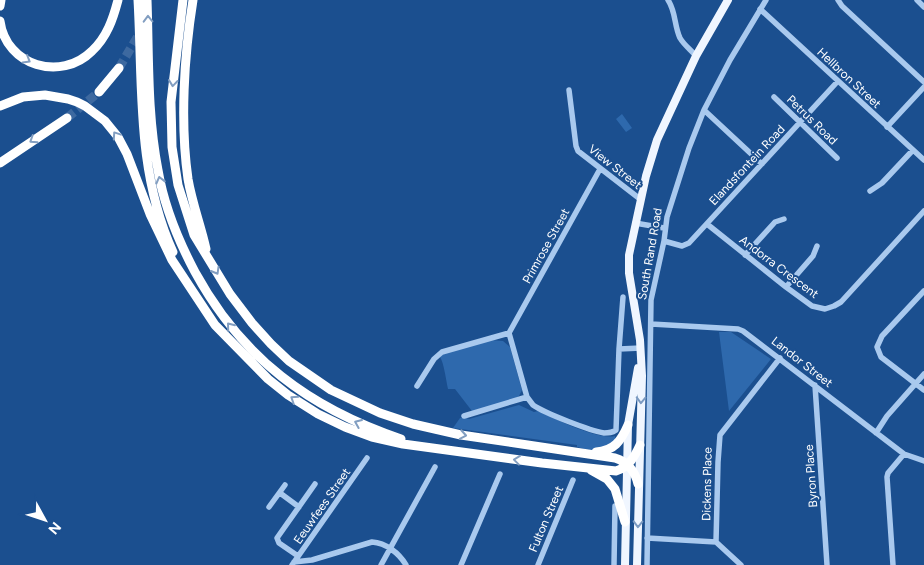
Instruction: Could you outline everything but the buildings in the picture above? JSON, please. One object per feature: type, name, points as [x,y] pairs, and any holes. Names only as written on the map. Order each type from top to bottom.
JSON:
[{"type":"highway","points":[[0,6],[1,0]]},
{"type":"highway","points":[[0,21],[3,33],[11,47],[26,60],[39,66],[63,66],[78,62],[98,46],[109,29],[118,0]]},
{"type":"highway","points":[[138,0],[140,84],[145,149],[158,212],[182,274]]},
{"type":"highway","points":[[147,0],[152,120],[158,170],[167,207],[186,256],[223,318],[268,364],[295,386],[349,419],[420,446]]},
{"type":"highway","points":[[183,0],[171,102],[172,147],[183,205],[194,235],[216,273],[252,323],[271,344],[290,361],[331,390],[380,413],[414,424],[461,435],[615,458],[635,472],[638,484]]},
{"type":"highway","points":[[193,0],[186,60],[184,134],[192,200],[206,254]]},
{"type":"highway","points":[[99,92],[119,68]]},
{"type":"highway","points":[[0,106],[23,98],[45,96],[68,99],[85,106],[105,121],[118,137],[127,154],[161,240],[215,326],[254,366],[288,395],[318,414],[372,437],[404,444],[500,458],[616,471],[627,465],[634,458],[640,445]]},
{"type":"highway","points":[[0,163],[67,118]]},
{"type":"highway","points":[[586,453],[602,452],[613,448],[622,439],[628,425]]},
{"type":"highway","points":[[584,467],[602,476],[611,484],[618,495],[625,522]]},
{"type":"main road","name":"South Rand Road","points":[[637,565],[642,376],[638,322],[629,273],[629,255],[640,200],[657,140],[696,56],[728,0]]},
{"type":"main road","name":"South Rand Road","points":[[625,565],[628,425],[641,352]]},
{"type":"street","points":[[668,0],[674,9],[682,40],[696,56]]},
{"type":"street","name":"South Rand Road","points":[[647,565],[652,292],[664,241],[664,228],[675,188],[704,110],[730,60],[766,0]]},
{"type":"street","points":[[838,0],[840,5],[924,82]]},
{"type":"street","points":[[917,0],[924,7]]},
{"type":"street","name":"Hellbron Street","points":[[760,9],[924,160]]},
{"type":"street","name":"Elandsfontein Road","points":[[664,241],[682,246],[687,245],[838,81]]},
{"type":"street","points":[[887,127],[924,87]]},
{"type":"street","name":"View Street","points":[[569,90],[577,149],[582,156],[640,200]]},
{"type":"street","name":"Petrus Road","points":[[774,97],[837,158]]},
{"type":"street","points":[[704,110],[762,164]]},
{"type":"street","points":[[870,190],[882,183],[913,150]]},
{"type":"street","name":"Primrose Street","points":[[510,333],[600,169]]},
{"type":"street","name":"Andorra Crescent","points":[[707,224],[786,287],[819,309],[831,308],[837,305],[924,212]]},
{"type":"street","points":[[745,255],[775,222],[784,219]]},
{"type":"street","points":[[635,223],[664,228]]},
{"type":"street","points":[[786,287],[813,256],[817,246]]},
{"type":"street","points":[[924,291],[882,336],[877,347],[881,357],[924,390]]},
{"type":"street","name":"South Rand Road","points":[[527,397],[536,407],[591,430],[611,433],[616,428],[623,297]]},
{"type":"street","name":"Landor Street","points":[[651,324],[740,329],[904,454],[924,461]]},
{"type":"street","points":[[416,386],[442,352],[510,333],[527,397],[464,416]]},
{"type":"street","points":[[619,349],[641,352]]},
{"type":"street","name":"Dickens Place","points":[[716,542],[720,435],[780,358]]},
{"type":"street","points":[[876,433],[887,416],[924,374]]},
{"type":"street","name":"Byron Place","points":[[815,385],[827,565]]},
{"type":"street","points":[[893,565],[887,477],[890,470],[904,454]]},
{"type":"street","name":"Eeuwfees Street","points":[[295,561],[368,458]]},
{"type":"street","points":[[381,565],[435,467]]},
{"type":"street","points":[[461,565],[500,474]]},
{"type":"street","name":"Fulton Street","points":[[538,565],[573,480]]},
{"type":"street","points":[[270,507],[285,484]]},
{"type":"street","points":[[315,484],[277,538],[279,543],[295,561],[312,560],[372,542],[381,543],[390,549],[400,556],[406,565]]},
{"type":"street","points":[[280,493],[299,507]]},
{"type":"street","points":[[614,565],[615,506]]},
{"type":"street","points":[[647,538],[716,542],[741,565]]},
{"type":"street","points":[[303,549],[312,560]]},
{"type":"shaded area","points":[[622,114],[632,128],[626,132],[616,119]]},
{"type":"shaded area","points":[[719,332],[731,332],[771,359],[729,411]]},
{"type":"shaded area","points":[[490,340],[503,341],[510,347],[522,390],[515,399],[472,411],[455,389],[448,389],[440,357],[443,354]]},
{"type":"shaded area","points":[[519,405],[587,432],[615,436],[616,444],[593,450],[577,447],[577,445],[453,428],[460,418],[469,419]]},
{"type":"tunnel","points":[[119,68],[141,31]]},
{"type":"tunnel","points":[[67,118],[99,92]]}]
